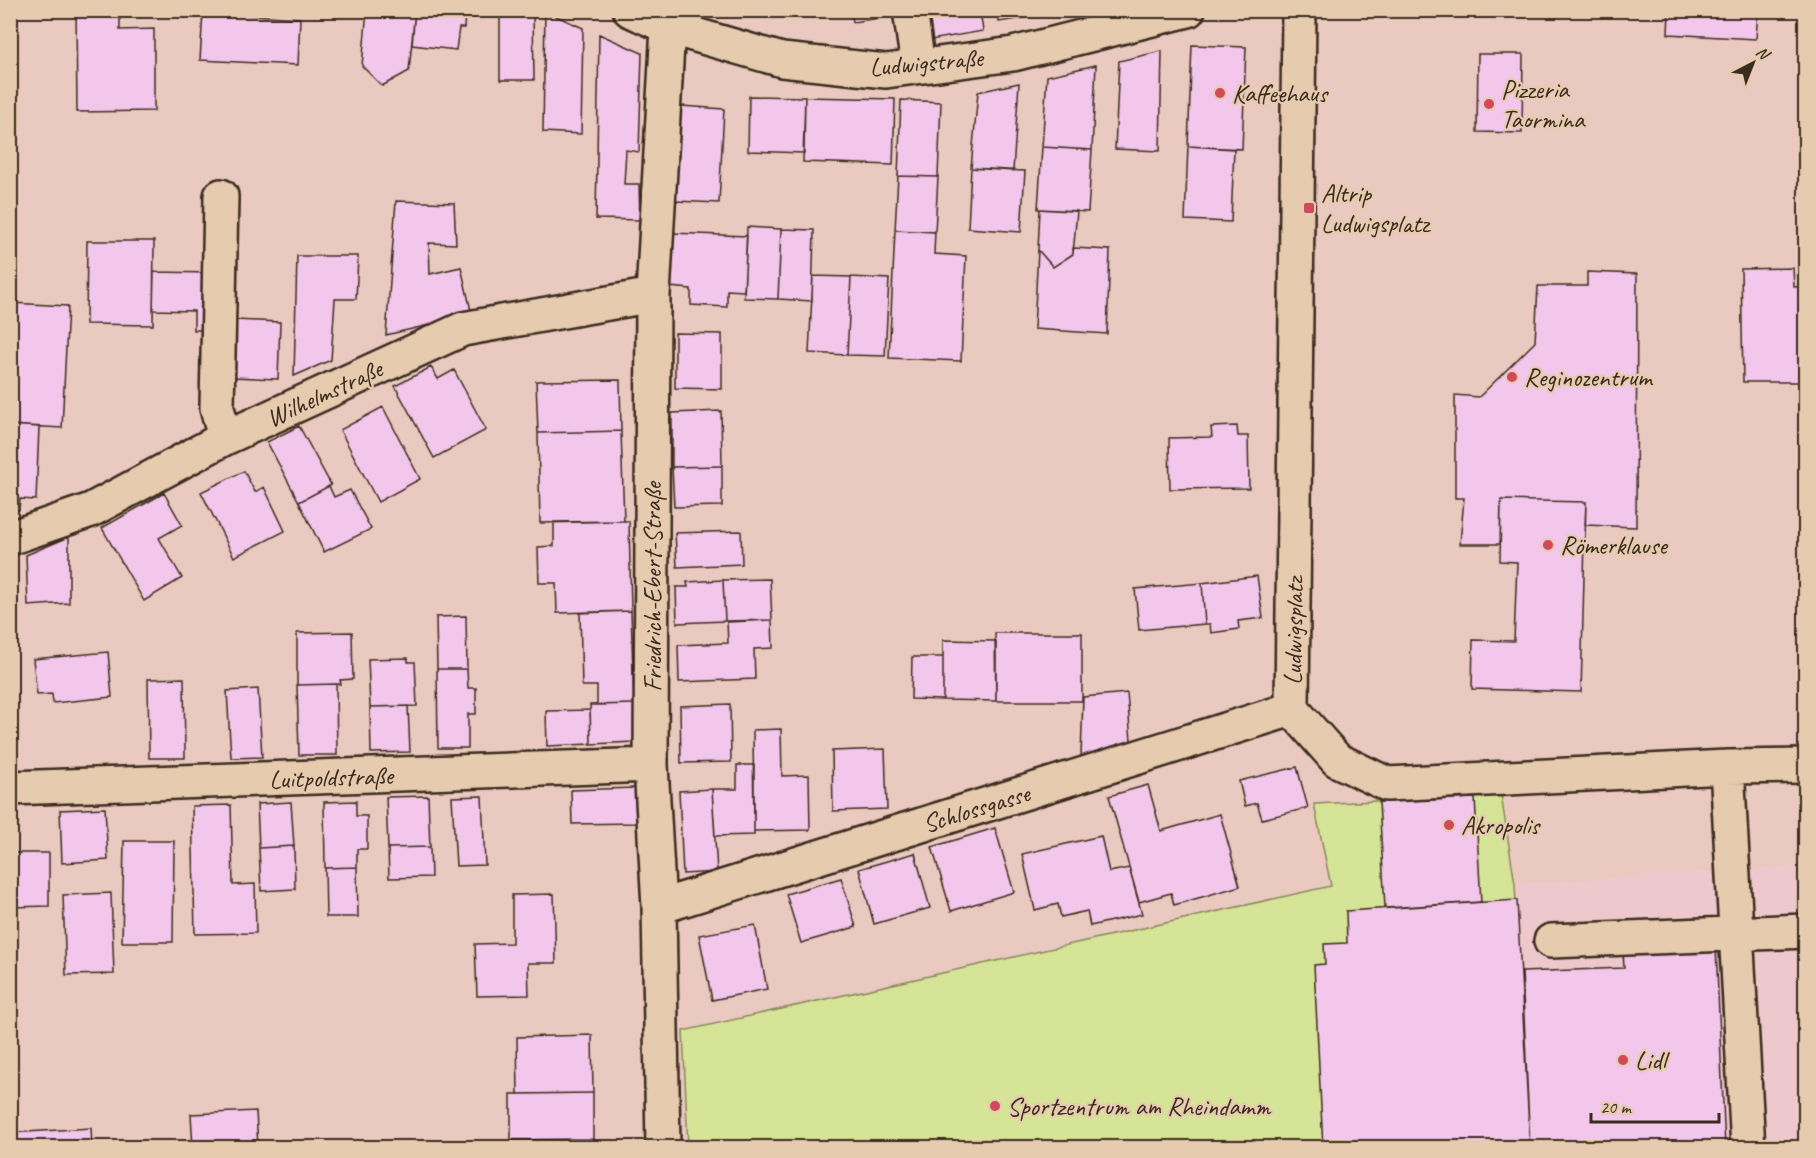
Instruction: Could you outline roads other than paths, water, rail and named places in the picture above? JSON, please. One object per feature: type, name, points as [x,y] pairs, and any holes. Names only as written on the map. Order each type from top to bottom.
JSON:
[{"type":"street","name":"Ludwigstraße","points":[[630,10],[668,27],[782,60],[886,71],[1013,54],[1188,10]]},
{"type":"street","points":[[910,10],[918,66]]},
{"type":"street","name":"Ludwigsplatz","points":[[1299,10],[1292,709],[1337,760],[1387,784],[1726,767],[1806,766]]},
{"type":"street","name":"Friedrich-Ebert-Straße","points":[[663,1148],[659,907],[651,765],[653,295],[668,27]]},
{"type":"street","points":[[221,196],[217,408],[225,438]]},
{"type":"street","name":"Wilhelmstraße","points":[[10,538],[91,510],[225,438],[463,329],[653,295]]},
{"type":"street","name":"Schlossgasse","points":[[659,907],[1292,709]]},
{"type":"street","name":"Luitpoldstraße","points":[[10,788],[651,765]]},
{"type":"street","points":[[1726,767],[1738,933],[1748,1148]]},
{"type":"street","points":[[1551,941],[1806,931]]},
{"type":"place","name":"Kaffeehaus","points":[[1220,93]]},
{"type":"place","name":"Pizzeria Taormina","points":[[1489,104]]},
{"type":"place","name":"Altrip Ludwigsplatz","points":[[1309,208]]},
{"type":"place","name":"Reginozentrum","points":[[1512,377]]},
{"type":"place","name":"Römerklause","points":[[1548,545]]},
{"type":"place","name":"Akropolis","points":[[1449,825]]},
{"type":"place","name":"Lidl","points":[[1623,1060]]},
{"type":"place","name":"Sportzentrum am Rheindamm","points":[[995,1106]]}]
